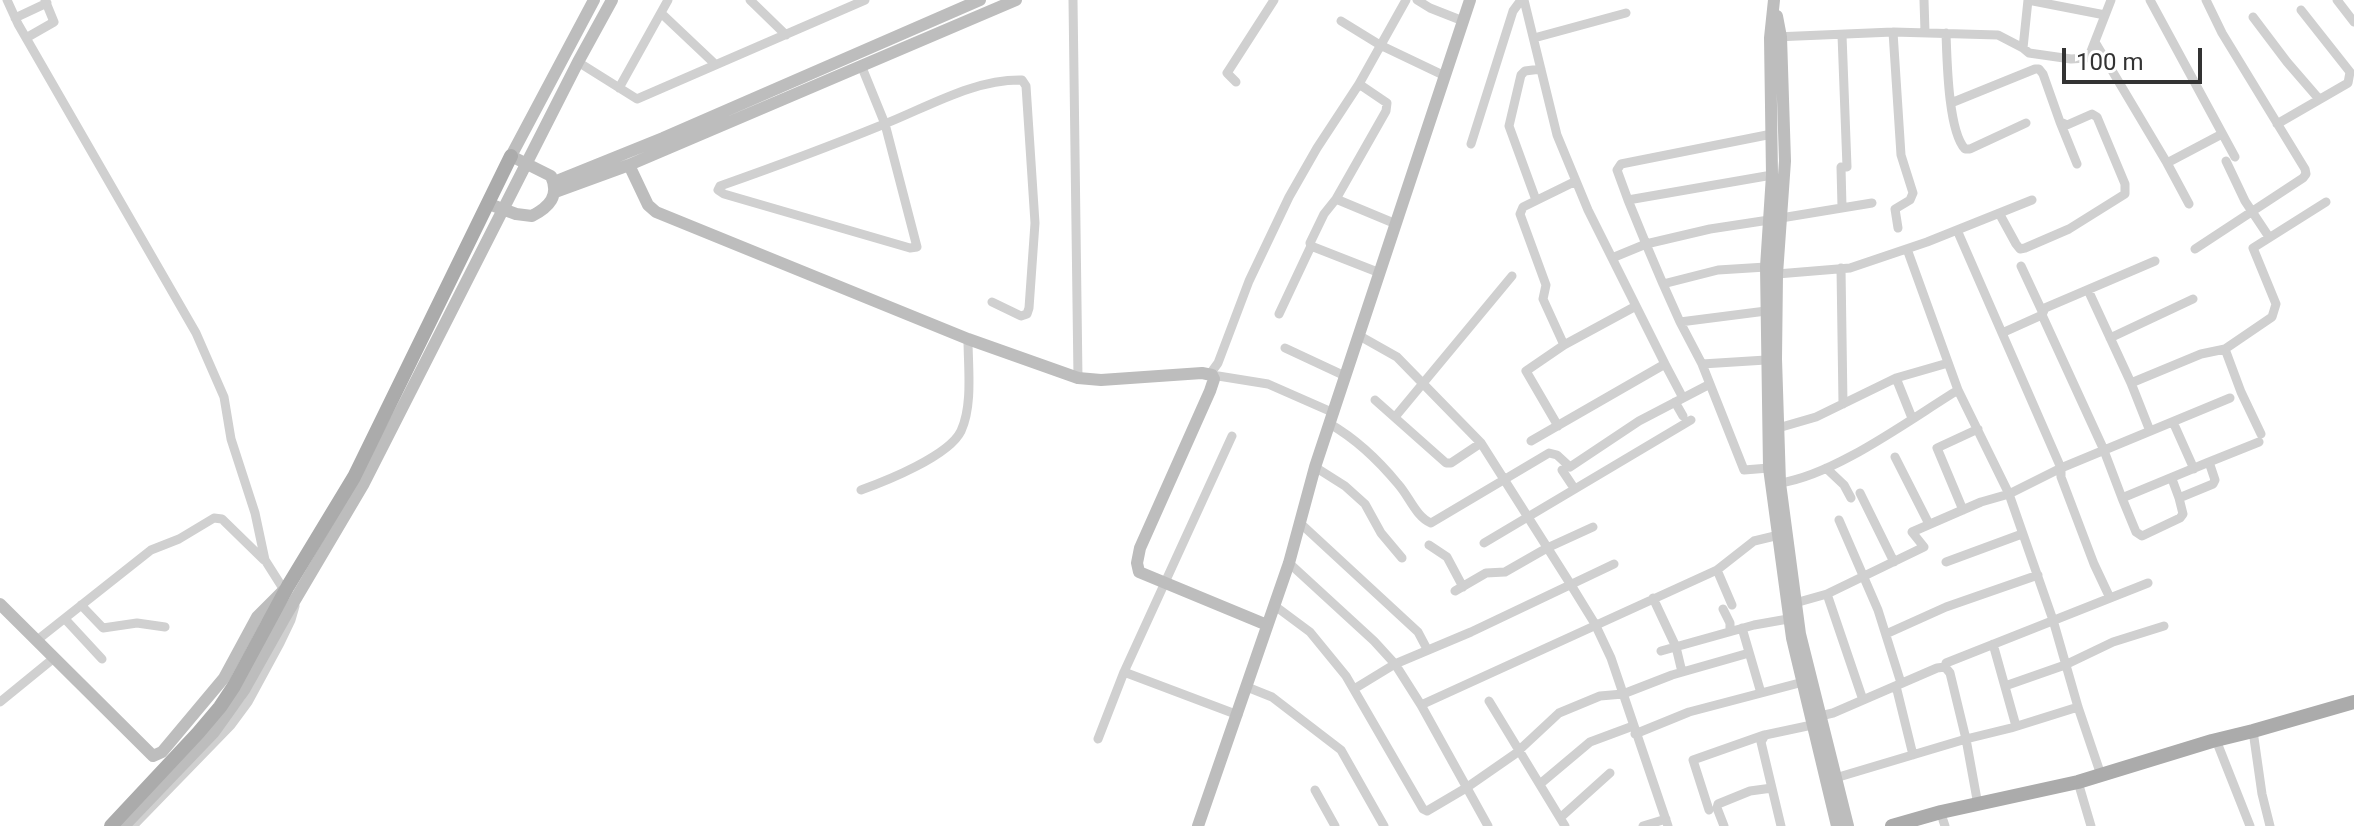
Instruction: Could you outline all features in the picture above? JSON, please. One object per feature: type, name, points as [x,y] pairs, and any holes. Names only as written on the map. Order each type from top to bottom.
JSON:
[{"type":"main road","points":[[111,826],[220,707],[280,614],[354,477],[511,156]]},
{"type":"main road","points":[[1892,826],[2078,782],[2354,702]]},
{"type":"main road","points":[[1922,826],[1944,823],[1978,805]]},
{"type":"street","points":[[7,0],[196,333],[224,397],[231,439],[255,513],[265,560]]},
{"type":"street","points":[[555,187],[546,172],[511,156],[594,0]]},
{"type":"street","points":[[0,604],[150,754],[157,755],[209,698],[224,678],[257,617],[290,591],[363,485],[612,0]]},
{"type":"street","points":[[619,88],[668,0]]},
{"type":"street","points":[[750,0],[786,35]]},
{"type":"street","points":[[578,62],[637,99],[865,0]]},
{"type":"street","points":[[489,204],[532,216],[549,204],[555,187],[980,0]]},
{"type":"street","points":[[555,187],[629,165],[1016,0]]},
{"type":"street","points":[[1073,0],[1078,378]]},
{"type":"street","points":[[1236,82],[1227,73],[1274,0]]},
{"type":"street","points":[[1211,375],[1249,281],[1289,197],[1359,84],[1406,0]]},
{"type":"street","points":[[1417,0],[1463,21]]},
{"type":"street","points":[[1198,826],[1275,606],[1315,467],[1470,0]]},
{"type":"street","points":[[1484,543],[1687,418],[1665,364],[1612,258],[1557,135],[1522,0]]},
{"type":"street","points":[[1471,144],[1513,11],[1522,0]]},
{"type":"street","points":[[1775,0],[1772,134],[1775,219]]},
{"type":"street","points":[[1924,0],[1925,32]]},
{"type":"street","points":[[2023,48],[2028,0],[2105,15]]},
{"type":"street","points":[[1775,37],[1893,32],[1998,35],[2029,53],[2081,59],[2090,54],[2111,0]]},
{"type":"street","points":[[2150,0],[2222,134],[2253,212],[2269,237]]},
{"type":"street","points":[[2195,249],[2306,174],[2222,33],[2206,0]]},
{"type":"street","points":[[2337,0],[2354,22]]},
{"type":"street","points":[[15,18],[46,2],[54,22],[26,38]]},
{"type":"street","points":[[2277,124],[2348,83],[2351,77],[2301,10]]},
{"type":"street","points":[[661,13],[716,65]]},
{"type":"street","points":[[1534,38],[1626,13]]},
{"type":"street","points":[[2253,17],[2319,99]]},
{"type":"street","points":[[1341,21],[1380,45],[1445,76]]},
{"type":"street","points":[[1893,32],[1901,155],[1913,197],[1895,209],[1898,228]]},
{"type":"street","points":[[1946,33],[1951,103],[1959,143],[1970,149],[2026,123]]},
{"type":"street","points":[[1842,35],[1842,207]]},
{"type":"street","points":[[1775,37],[1785,161],[1775,219],[1766,311],[1769,468],[1788,619],[1816,720],[1837,826]]},
{"type":"street","points":[[2095,42],[2189,204]]},
{"type":"street","points":[[861,65],[885,124],[917,247],[910,248],[718,190],[720,186],[885,124],[971,89],[1019,79],[1024,81],[1035,223],[1029,308],[1027,314],[1021,316],[992,302]]},
{"type":"street","points":[[1536,200],[1509,126],[1521,75],[1525,71],[1541,69]]},
{"type":"street","points":[[1951,103],[2039,69],[2077,164]]},
{"type":"street","points":[[1279,314],[1324,214],[1336,199],[1386,111],[1387,103],[1383,98],[1359,84]]},
{"type":"street","points":[[1999,213],[2020,249],[2069,229],[2125,194],[2125,184],[2095,114],[2067,125],[2060,122]]},
{"type":"street","points":[[1769,468],[1744,470],[1702,364],[1663,284],[1617,170],[1621,164],[1772,134]]},
{"type":"street","points":[[2167,163],[2222,134]]},
{"type":"street","points":[[629,165],[648,205],[656,212],[968,339],[1078,378],[1101,380],[1211,375],[1268,384],[1332,418],[1400,486],[1424,521],[1431,523],[1549,453],[1557,455],[1570,467],[1639,421],[1710,384]]},
{"type":"street","points":[[1628,200],[1772,175]]},
{"type":"street","points":[[1564,345],[1543,299],[1546,285],[1520,214],[1523,207],[1576,181]]},
{"type":"street","points":[[1336,199],[1396,224]]},
{"type":"street","points":[[1663,284],[1718,270],[1841,268],[1907,249],[2032,200]]},
{"type":"street","points":[[2131,383],[2201,354],[2225,349],[2272,317],[2276,311],[2274,297],[2253,248],[2326,202]]},
{"type":"street","points":[[1612,258],[1646,244],[1710,229],[1872,203]]},
{"type":"street","points":[[1957,230],[2061,468],[2066,491],[2110,598]]},
{"type":"street","points":[[1311,246],[1380,273]]},
{"type":"street","points":[[1907,249],[1958,390],[2009,494],[2053,620],[2101,775]]},
{"type":"street","points":[[2002,333],[2042,313],[2045,308],[2155,261]]},
{"type":"street","points":[[2021,266],[2103,448],[2136,532],[2142,536],[2183,514],[2172,479]]},
{"type":"street","points":[[1841,268],[1843,404]]},
{"type":"street","points":[[1772,270],[1780,483],[1806,681]]},
{"type":"street","points":[[1395,417],[1512,276]]},
{"type":"street","points":[[2088,290],[2150,431]]},
{"type":"street","points":[[2110,338],[2193,299]]},
{"type":"street","points":[[1558,426],[1526,371],[1564,345],[1636,306]]},
{"type":"street","points":[[1680,322],[1766,311]]},
{"type":"street","points":[[1358,335],[1397,357],[1481,443],[1595,624],[1611,658],[1667,822],[1643,826]]},
{"type":"street","points":[[861,490],[899,476],[942,450],[960,434],[967,404],[968,339]]},
{"type":"street","points":[[1285,348],[1345,376]]},
{"type":"street","points":[[2122,498],[2172,479],[2260,438],[2225,349]]},
{"type":"street","points":[[1702,364],[1766,360]]},
{"type":"street","points":[[1778,428],[1816,417],[1896,378],[1948,363]]},
{"type":"street","points":[[1531,441],[1665,364]]},
{"type":"street","points":[[1211,375],[1214,379],[1210,391],[1140,548],[1139,572],[1267,625]]},
{"type":"street","points":[[1896,378],[1912,418]]},
{"type":"street","points":[[1780,483],[1801,480],[1849,457],[1958,390]]},
{"type":"street","points":[[1795,603],[1827,594],[1924,547],[1912,532],[2009,494],[2103,448],[2230,398]]},
{"type":"street","points":[[1375,400],[1446,463],[1451,463],[1481,443]]},
{"type":"street","points":[[2173,422],[2194,469]]},
{"type":"street","points":[[1963,510],[1937,448],[1978,429]]},
{"type":"street","points":[[1098,739],[1124,672],[1232,436]]},
{"type":"street","points":[[1895,457],[1929,524]]},
{"type":"street","points":[[2179,498],[2215,482],[2209,462]]},
{"type":"street","points":[[1315,467],[1345,486],[1365,504],[1381,533],[1402,558]]},
{"type":"street","points":[[1826,468],[1855,496],[1894,562]]},
{"type":"street","points":[[1562,470],[1574,488]]},
{"type":"street","points":[[36,641],[151,550],[179,539],[214,518],[222,519],[265,560],[290,591],[291,620],[248,702],[231,725],[133,826]]},
{"type":"street","points":[[1839,520],[1886,634],[1913,755]]},
{"type":"street","points":[[1300,523],[1418,632],[1427,649]]},
{"type":"street","points":[[1429,545],[1447,557],[1459,589],[1486,573],[1505,572],[1593,527]]},
{"type":"street","points":[[1946,562],[2022,534]]},
{"type":"street","points":[[1421,705],[1717,570],[1754,541],[1779,535]]},
{"type":"street","points":[[1289,563],[1395,664],[1488,826]]},
{"type":"street","points":[[1354,689],[1395,664],[1471,632],[1614,564]]},
{"type":"street","points":[[1717,570],[1728,607],[1730,631]]},
{"type":"street","points":[[1886,634],[1946,607],[2038,575]]},
{"type":"street","points":[[1945,667],[1946,663],[2148,583]]},
{"type":"street","points":[[1827,594],[1863,700]]},
{"type":"street","points":[[1653,598],[1676,647],[1682,672]]},
{"type":"street","points":[[81,605],[103,628],[137,623],[165,627]]},
{"type":"street","points":[[1275,606],[1310,632],[1354,689],[1423,809],[1427,811],[1520,750],[1559,713],[1600,696],[1623,694],[1682,672],[1749,653]]},
{"type":"street","points":[[124,826],[214,732],[244,690],[280,614]]},
{"type":"street","points":[[65,619],[102,659]]},
{"type":"street","points":[[1661,651],[1730,631],[1788,619]]},
{"type":"street","points":[[2005,686],[2065,665],[2113,642],[2164,626]]},
{"type":"street","points":[[1742,628],[1761,693]]},
{"type":"street","points":[[1993,644],[2016,726]]},
{"type":"street","points":[[1,700],[54,658]]},
{"type":"street","points":[[1709,810],[1693,760],[1816,720],[1945,667]]},
{"type":"street","points":[[1945,667],[1950,673],[1966,739],[1978,805]]},
{"type":"street","points":[[1124,672],[1238,715]]},
{"type":"street","points":[[1540,784],[1590,742],[1806,681]]},
{"type":"street","points":[[1247,687],[1272,697],[1341,750],[1384,826]]},
{"type":"street","points":[[1489,701],[1562,822],[1610,773]]},
{"type":"street","points":[[1830,780],[2078,707]]},
{"type":"street","points":[[2253,731],[2270,826]]},
{"type":"street","points":[[1765,735],[1761,742],[1781,826]]},
{"type":"street","points":[[2216,740],[2250,826]]},
{"type":"street","points":[[1830,780],[1848,826]]},
{"type":"street","points":[[2078,782],[2091,826]]},
{"type":"street","points":[[1724,826],[1718,804],[1750,791],[1772,788]]},
{"type":"street","points":[[1315,790],[1335,826]]}]
